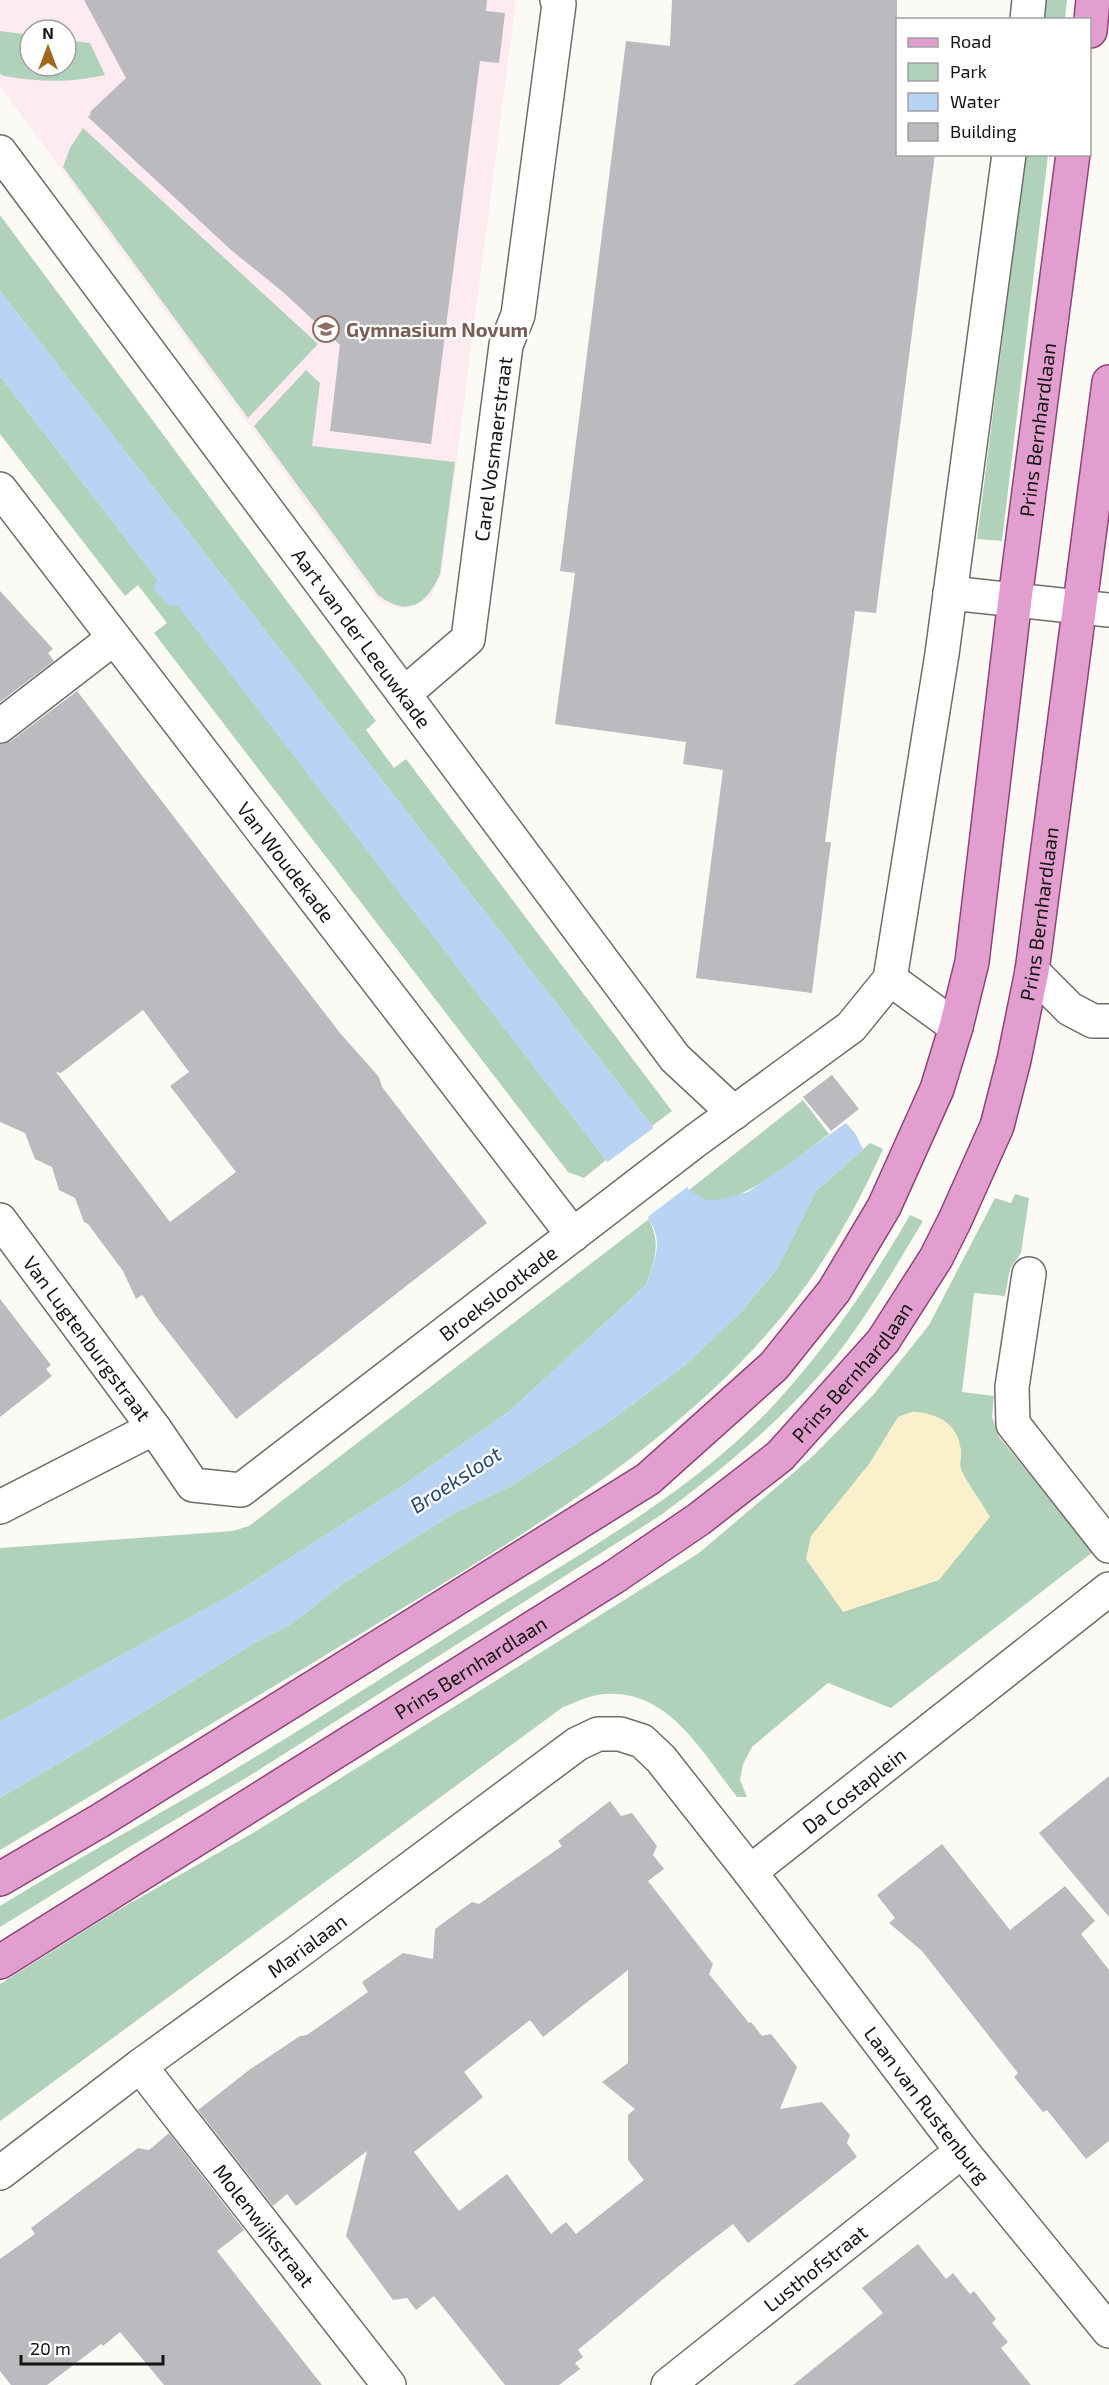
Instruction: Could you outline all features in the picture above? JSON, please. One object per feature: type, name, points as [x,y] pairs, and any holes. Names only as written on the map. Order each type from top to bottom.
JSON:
[{"type":"main road","points":[[1091,19],[1094,0]]},
{"type":"main road","name":"Prins Bernhardlaan","points":[[0,1879],[101,1820],[648,1479],[774,1366],[834,1291],[884,1207],[937,1089],[956,1027],[972,962],[1073,156]]},
{"type":"main road","name":"Prins Bernhardlaan","points":[[0,1962],[614,1577],[699,1519],[780,1456],[883,1341],[936,1257],[955,1220],[997,1126],[1014,1060],[1032,971],[1095,609],[1109,382]]},
{"type":"street","name":"Carel Vosmaerstraat","points":[[404,694],[468,639],[506,345],[518,315],[559,4],[557,0]]},
{"type":"street","points":[[1027,18],[1029,0]]},
{"type":"street","name":"Aart van der Leeuwkade","points":[[0,152],[675,1058],[734,1113]]},
{"type":"street","points":[[956,1027],[890,979],[950,593],[1009,156]]},
{"type":"street","name":"Van Woudekade","points":[[0,489],[573,1235]]},
{"type":"street","points":[[950,593],[1095,609]]},
{"type":"street","points":[[0,726],[114,638]]},
{"type":"street","points":[[1032,971],[1070,1009],[1093,1022],[1109,1021]]},
{"type":"street","name":"Broekslootkade","points":[[154,1428],[193,1485],[241,1490],[695,1141],[850,1027],[890,979]]},
{"type":"street","name":"Van Lugtenburgstraat","points":[[0,1220],[154,1428]]},
{"type":"street","points":[[1029,1274],[1012,1387],[1013,1424],[1109,1546]]},
{"type":"street","points":[[0,1507],[154,1428]]},
{"type":"street","name":"Da Costaplein","points":[[750,1872],[1109,1589]]},
{"type":"street","name":"Marialaan","points":[[0,2173],[140,2066],[298,1952],[577,1744],[598,1734],[620,1734],[642,1741],[661,1759],[750,1872]]},
{"type":"street","name":"Laan van Rustenburg","points":[[750,1872],[962,2151],[1109,2331]]},
{"type":"street","name":"Molenwijkstraat","points":[[140,2066],[389,2385]]},
{"type":"street","name":"Lusthofstraat","points":[[668,2385],[962,2151]]},
{"type":"shaded area","name":"Gymnasium Novum","points":[[0,0],[516,0],[442,573],[430,598],[406,609],[388,605],[376,598],[0,86]]},
{"type":"green space","points":[[1046,0],[1067,0],[1065,18],[1043,18]]},
{"type":"green space","points":[[0,31],[18,33],[18,78],[78,78],[78,42],[90,43],[105,75],[54,81],[30,80],[4,76],[0,74]]},
{"type":"green space","points":[[83,128],[318,344],[248,418],[63,167],[70,148]]},
{"type":"green space","points":[[1026,156],[1048,156],[1002,541],[977,539]]},
{"type":"green space","points":[[0,215],[376,721],[366,730],[394,768],[406,759],[672,1111],[652,1126],[0,291]]},
{"type":"green space","points":[[306,370],[320,383],[312,446],[455,462],[440,574],[429,593],[415,604],[399,606],[378,595],[254,426]]},
{"type":"green space","points":[[0,376],[158,580],[168,605],[178,605],[606,1160],[584,1178],[568,1172],[154,633],[167,623],[138,585],[125,596],[0,434]]},
{"type":"green space","points":[[803,1100],[829,1134],[769,1178],[734,1196],[719,1201],[705,1200],[689,1190]]},
{"type":"green space","points":[[870,1143],[883,1149],[829,1252],[807,1284],[764,1338],[715,1387],[663,1433],[608,1475],[493,1553],[0,1850],[0,1798],[254,1643],[290,1625],[342,1584],[456,1512],[511,1486],[606,1424],[684,1366],[742,1311],[777,1269],[816,1191]]},
{"type":"green space","points":[[1015,1194],[1029,1198],[1021,1253],[1010,1269],[1005,1296],[974,1293],[962,1392],[994,1396],[992,1417],[999,1437],[1093,1552],[891,1708],[828,1683],[752,1747],[743,1764],[740,1780],[747,1797],[737,1797],[679,1725],[662,1710],[643,1700],[621,1694],[597,1695],[563,1707],[0,2121],[0,1984],[113,1913],[258,1830],[699,1553],[813,1456],[874,1394],[929,1325],[995,1198],[1011,1203]]},
{"type":"green space","points":[[910,1215],[923,1221],[874,1302],[842,1348],[801,1395],[757,1438],[686,1496],[661,1515],[254,1773],[0,1927],[0,1906],[290,1736],[639,1517],[708,1466],[771,1408],[810,1363],[863,1291]]},
{"type":"green space","points":[[649,1219],[656,1244],[646,1285],[510,1411],[399,1488],[240,1590],[0,1722],[0,1548],[233,1531],[249,1526]]},
{"type":"sand","points":[[911,1412],[937,1417],[955,1432],[961,1450],[961,1469],[990,1517],[939,1580],[843,1612],[806,1559],[811,1536],[869,1464],[898,1417]]},
{"type":"water","name":"Broeksloot","points":[[0,291],[652,1126],[689,1190],[705,1200],[723,1199],[748,1192],[846,1123],[855,1133],[863,1149],[816,1191],[777,1269],[742,1311],[684,1366],[606,1424],[511,1486],[456,1512],[342,1584],[290,1625],[254,1643],[0,1798],[0,1722],[240,1590],[399,1488],[510,1411],[646,1285],[657,1241],[648,1217],[634,1197],[178,606],[168,605],[153,588],[158,580],[0,376]]},
{"type":"pier","points":[[656,1126],[690,1185],[645,1219],[605,1164]]},
{"type":"building","points":[[84,0],[487,0],[486,11],[505,13],[499,63],[480,61],[431,444],[330,431],[340,345],[283,292],[231,250],[88,117],[90,112],[126,78]]},
{"type":"building","points":[[672,0],[897,0],[896,156],[935,156],[876,613],[855,611],[825,842],[831,842],[812,993],[696,978],[723,770],[683,764],[686,742],[555,724],[575,573],[560,571],[626,41],[670,46]]},
{"type":"building","points":[[0,591],[53,649],[48,653],[54,661],[0,702]]},
{"type":"building","points":[[77,691],[340,1033],[379,1077],[382,1087],[487,1223],[236,1419],[155,1315],[144,1297],[142,1295],[136,1299],[123,1271],[88,1224],[84,1222],[75,1198],[59,1190],[52,1167],[35,1159],[25,1133],[0,1122],[0,744],[11,741]],"holes":[[[143,1010],[189,1072],[170,1086],[236,1172],[170,1222],[56,1072],[61,1073]]]},
{"type":"building","points":[[832,1075],[859,1109],[831,1131],[803,1097]]},
{"type":"building","points":[[0,1299],[51,1365],[46,1369],[52,1376],[0,1417]]},
{"type":"building","points":[[1109,1776],[1109,1917],[1039,1833]]},
{"type":"building","points":[[610,1801],[621,1816],[632,1813],[657,1846],[653,1855],[664,1869],[648,1881],[713,1964],[709,1974],[749,2023],[751,2022],[762,2036],[771,2034],[797,2067],[780,2109],[822,2102],[850,2135],[847,2143],[857,2157],[748,2243],[733,2224],[578,2350],[583,2357],[575,2363],[580,2369],[559,2385],[505,2385],[434,2296],[416,2310],[407,2298],[393,2300],[346,2236],[367,2151],[296,2206],[287,2194],[273,2206],[198,2110],[249,2070],[300,2036],[307,2035],[368,1992],[362,1982],[403,1953],[433,1959],[435,1929],[472,1902],[479,1904],[562,1846],[558,1841]],"holes":[[[628,1970],[628,2063],[602,2082],[635,2109],[628,2115],[628,2160],[644,2180],[576,2234],[566,2222],[551,2234],[507,2174],[459,2211],[414,2152],[483,2097],[464,2072],[530,2020],[543,2037]]]},
{"type":"building","points":[[942,1844],[1010,1930],[1065,1886],[1095,1921],[1081,1934],[1109,1970],[1109,2141],[1086,2159],[1047,2110],[1043,2112],[1014,2077],[1018,2073],[922,1951],[889,1923],[895,1918],[877,1895]]},
{"type":"building","points":[[169,2133],[244,2230],[217,2251],[322,2385],[164,2385],[120,2332],[47,2385],[11,2385],[0,2371],[0,2259],[35,2234],[31,2228],[138,2148],[149,2150]]},
{"type":"building","points":[[918,2244],[946,2279],[953,2273],[970,2294],[974,2291],[996,2319],[992,2323],[1008,2342],[1001,2348],[1031,2385],[793,2385],[883,2313],[862,2288]]},
{"type":"place","name":"Gymnasium Novum","points":[[326,329]]}]
